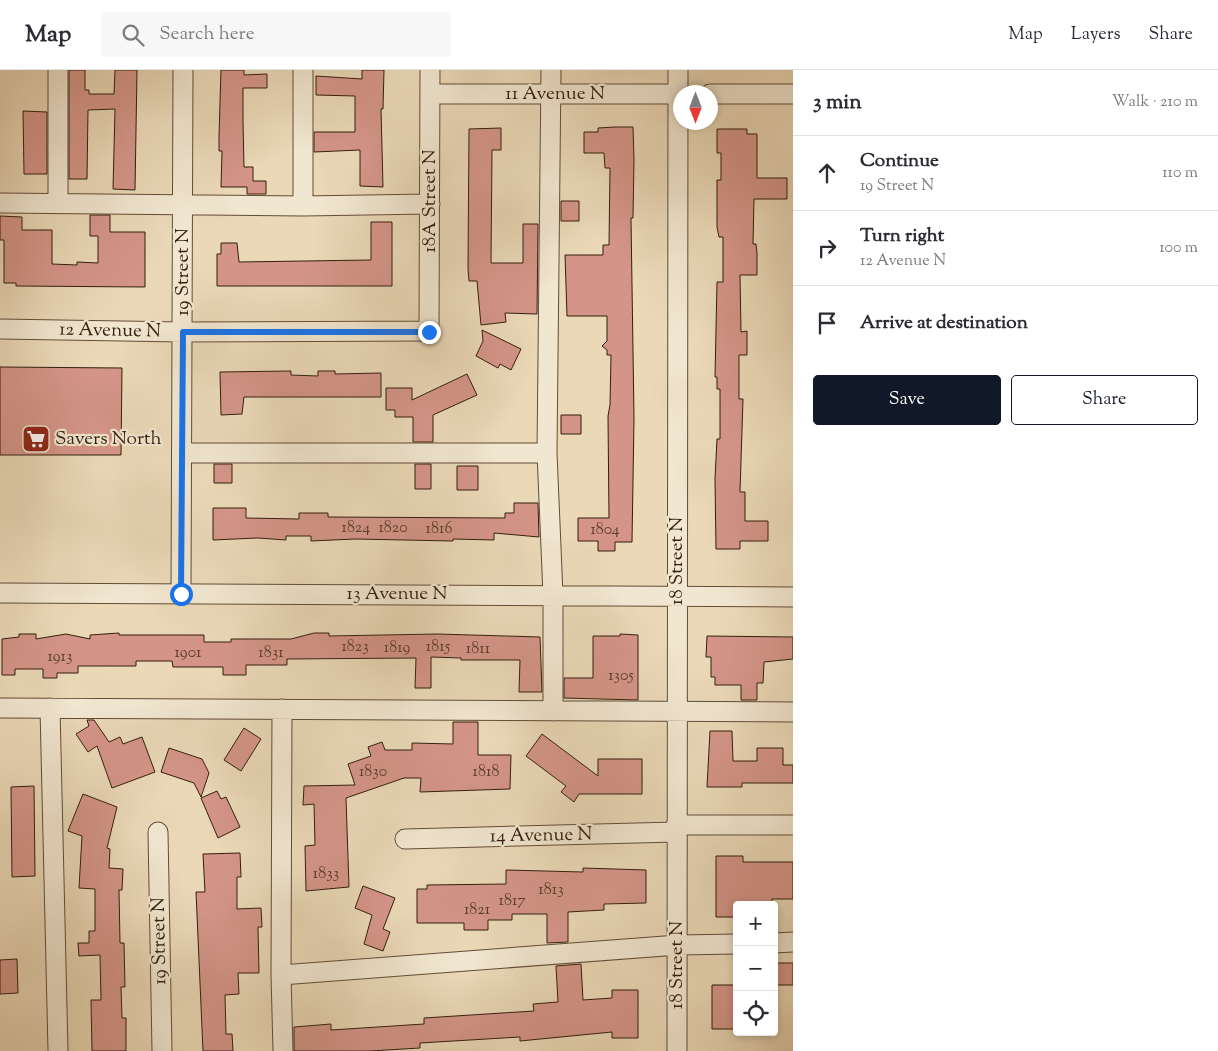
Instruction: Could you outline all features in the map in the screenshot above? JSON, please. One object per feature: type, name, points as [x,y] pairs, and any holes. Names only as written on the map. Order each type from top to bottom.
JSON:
[{"type":"street","points":[[58,70],[58,204]]},
{"type":"street","name":"19 Street N","points":[[181,594],[184,70]]},
{"type":"street","points":[[303,70],[303,206]]},
{"type":"street","name":"18A Street N","points":[[429,332],[430,70]]},
{"type":"street","points":[[551,70],[547,453],[553,594],[553,711]]},
{"type":"street","name":"18 Street N","points":[[678,70],[679,85]]},
{"type":"street","name":"11 Avenue N","points":[[430,94],[673,94]]},
{"type":"street","points":[[718,94],[793,94]]},
{"type":"street","name":"18 Street N","points":[[677,1051],[679,130]]},
{"type":"street","points":[[0,203],[303,206],[430,204]]},
{"type":"street","name":"12 Avenue N","points":[[0,329],[183,332],[429,332]]},
{"type":"street","points":[[182,453],[547,453]]},
{"type":"street","name":"13 Avenue N","points":[[0,593],[677,594],[793,597]]},
{"type":"street","points":[[0,708],[677,713],[793,712]]},
{"type":"street","points":[[50,708],[58,1051]]},
{"type":"street","points":[[282,709],[281,975],[283,1051]]},
{"type":"street","name":"14 Avenue N","points":[[405,839],[793,825]]},
{"type":"street","name":"19 Street N","points":[[158,832],[162,1051]]},
{"type":"street","points":[[778,943],[793,942]]},
{"type":"street","points":[[281,975],[678,946],[733,944]]},
{"type":"building","points":[[69,70],[85,70],[85,90],[89,90],[89,94],[114,94],[115,70],[137,70],[135,190],[113,189],[115,109],[88,110],[87,179],[69,179]]},
{"type":"building","points":[[221,70],[244,70],[244,75],[267,74],[267,88],[243,88],[244,167],[253,167],[253,181],[266,181],[266,194],[247,194],[247,187],[221,187],[222,151],[219,151],[219,136]]},
{"type":"building","points":[[362,70],[384,70],[383,109],[381,109],[383,187],[360,186],[360,150],[314,152],[314,132],[355,132],[355,96],[316,95],[316,76],[362,79]]},
{"type":"building","points":[[23,111],[47,112],[47,174],[24,174]]},
{"type":"building","points":[[633,127],[633,218],[631,218],[634,418],[632,542],[615,542],[615,551],[598,551],[598,541],[578,541],[578,518],[609,518],[608,416],[611,355],[607,355],[607,350],[602,346],[607,341],[607,316],[567,316],[565,255],[603,255],[603,245],[609,245],[610,168],[605,168],[604,153],[584,153],[584,132],[598,132],[598,128]]},
{"type":"building","points":[[501,128],[501,150],[492,150],[491,263],[523,263],[523,224],[538,224],[537,314],[505,313],[506,322],[481,325],[477,281],[469,281],[468,269],[469,129]]},
{"type":"building","points":[[718,129],[747,129],[747,134],[757,134],[757,178],[787,178],[787,199],[754,199],[753,244],[756,244],[757,275],[740,275],[741,332],[747,331],[747,355],[739,355],[739,399],[743,399],[740,492],[745,492],[745,521],[768,521],[768,541],[740,541],[740,549],[716,549],[715,479],[717,439],[720,439],[720,389],[717,389],[717,377],[715,377],[717,282],[723,282],[723,237],[719,237],[717,227],[717,180],[721,180],[721,153],[717,153]]},
{"type":"building","points":[[561,201],[579,201],[579,221],[561,221]]},
{"type":"building","points":[[90,215],[110,215],[110,232],[145,232],[145,287],[16,286],[16,283],[4,283],[4,240],[0,240],[0,216],[22,217],[22,230],[52,230],[52,264],[77,265],[77,262],[98,263],[98,236],[90,236]]},
{"type":"building","points":[[371,222],[392,222],[392,286],[217,286],[217,254],[221,254],[221,243],[237,243],[239,262],[371,260]]},
{"type":"building","points":[[482,330],[521,349],[511,370],[500,364],[498,368],[476,356],[483,341]]},
{"type":"building","points":[[0,367],[122,368],[121,455],[0,455]]},
{"type":"building","points":[[291,371],[291,375],[318,376],[318,371],[335,371],[335,374],[381,373],[381,397],[244,397],[242,414],[221,415],[220,372]]},
{"type":"building","points":[[467,374],[477,395],[433,415],[433,442],[413,442],[413,417],[395,417],[395,410],[386,410],[386,388],[412,388],[412,400]]},
{"type":"building","points":[[561,415],[581,415],[581,434],[561,434]]},
{"type":"building","points":[[214,464],[232,464],[232,483],[214,483]]},
{"type":"building","points":[[415,464],[431,464],[431,489],[415,489]]},
{"type":"building","points":[[457,466],[478,466],[478,490],[457,490]]},
{"type":"building","points":[[514,503],[538,503],[539,537],[494,533],[494,540],[355,539],[311,541],[311,536],[286,536],[286,540],[258,538],[213,540],[213,508],[246,508],[246,518],[299,519],[299,513],[328,513],[328,517],[505,518],[505,513],[514,513]]},
{"type":"building","points":[[119,633],[119,635],[204,635],[204,642],[231,642],[231,639],[291,639],[314,633],[329,633],[329,636],[437,634],[540,637],[542,692],[519,692],[520,660],[461,660],[461,658],[431,657],[431,688],[415,688],[416,658],[287,659],[287,665],[246,665],[246,675],[223,675],[223,667],[173,667],[172,661],[136,661],[136,666],[78,666],[78,673],[57,673],[57,678],[43,678],[43,669],[15,669],[15,675],[2,675],[2,639],[19,637],[19,634],[36,634],[36,639],[66,634],[90,639],[90,635]]},
{"type":"building","points":[[620,634],[638,635],[638,700],[564,698],[564,678],[593,678],[593,636],[620,636]]},
{"type":"building","points":[[707,636],[793,637],[793,659],[764,662],[763,683],[757,683],[757,700],[741,700],[741,685],[715,685],[715,677],[711,677],[711,657],[706,657]]},
{"type":"building","points":[[87,720],[94,720],[109,742],[120,737],[123,744],[142,737],[155,772],[112,788],[97,746],[88,752],[76,734],[89,726]]},
{"type":"building","points":[[453,722],[478,722],[478,755],[511,755],[510,789],[420,792],[421,778],[404,778],[346,798],[349,887],[306,891],[305,846],[315,845],[314,804],[303,805],[304,786],[355,785],[348,764],[371,756],[368,747],[382,742],[385,750],[412,750],[412,743],[453,744]]},
{"type":"building","points":[[244,728],[261,739],[241,771],[224,760]]},
{"type":"building","points":[[710,731],[732,731],[733,761],[757,761],[757,748],[783,748],[783,765],[793,765],[793,783],[742,783],[742,787],[707,787]]},
{"type":"building","points":[[542,734],[598,776],[598,759],[642,759],[642,794],[579,794],[574,802],[561,792],[566,786],[526,756]]},
{"type":"building","points":[[169,748],[202,759],[209,773],[201,797],[194,783],[161,772]]},
{"type":"building","points":[[34,786],[35,876],[12,877],[11,787]]},
{"type":"building","points":[[217,791],[221,799],[226,797],[240,827],[218,838],[201,798]]},
{"type":"building","points":[[83,794],[117,807],[107,848],[110,849],[109,868],[123,869],[122,890],[119,890],[120,943],[124,943],[125,987],[121,987],[122,1018],[126,1018],[126,1051],[92,1051],[91,1000],[101,1000],[100,955],[79,956],[78,943],[89,943],[89,931],[95,931],[95,889],[79,888],[82,836],[68,831]]},
{"type":"building","points":[[240,853],[241,877],[237,877],[237,909],[261,908],[262,927],[258,927],[259,973],[238,973],[239,994],[225,995],[226,1034],[232,1034],[233,1051],[203,1051],[196,892],[205,892],[203,854]]},
{"type":"building","points":[[716,856],[743,856],[743,862],[793,862],[793,899],[733,901],[733,917],[716,917]]},
{"type":"building","points":[[583,868],[646,870],[646,903],[604,904],[604,910],[568,912],[568,942],[547,943],[547,914],[512,914],[512,920],[488,920],[488,930],[464,930],[464,923],[417,923],[417,889],[427,889],[427,885],[506,884],[506,870],[583,872]]},
{"type":"building","points":[[363,886],[395,898],[383,929],[390,932],[383,951],[364,944],[372,915],[355,908]]},
{"type":"building","points":[[17,959],[18,993],[0,994],[0,960]]},
{"type":"building","points":[[778,963],[793,963],[793,985],[778,985]]},
{"type":"building","points":[[581,964],[583,1000],[612,998],[612,990],[638,990],[638,1038],[612,1038],[612,1032],[520,1041],[520,1037],[420,1043],[420,1048],[370,1051],[294,1051],[294,1027],[331,1024],[331,1030],[424,1024],[424,1018],[534,1011],[533,1004],[558,1002],[556,966]]},
{"type":"building","points":[[712,985],[733,985],[733,1029],[712,1029]]},
{"type":"place","name":"Savers North","points":[[36,439]]},
{"type":"route","points":[[181,594],[183,332],[429,332]]}]
